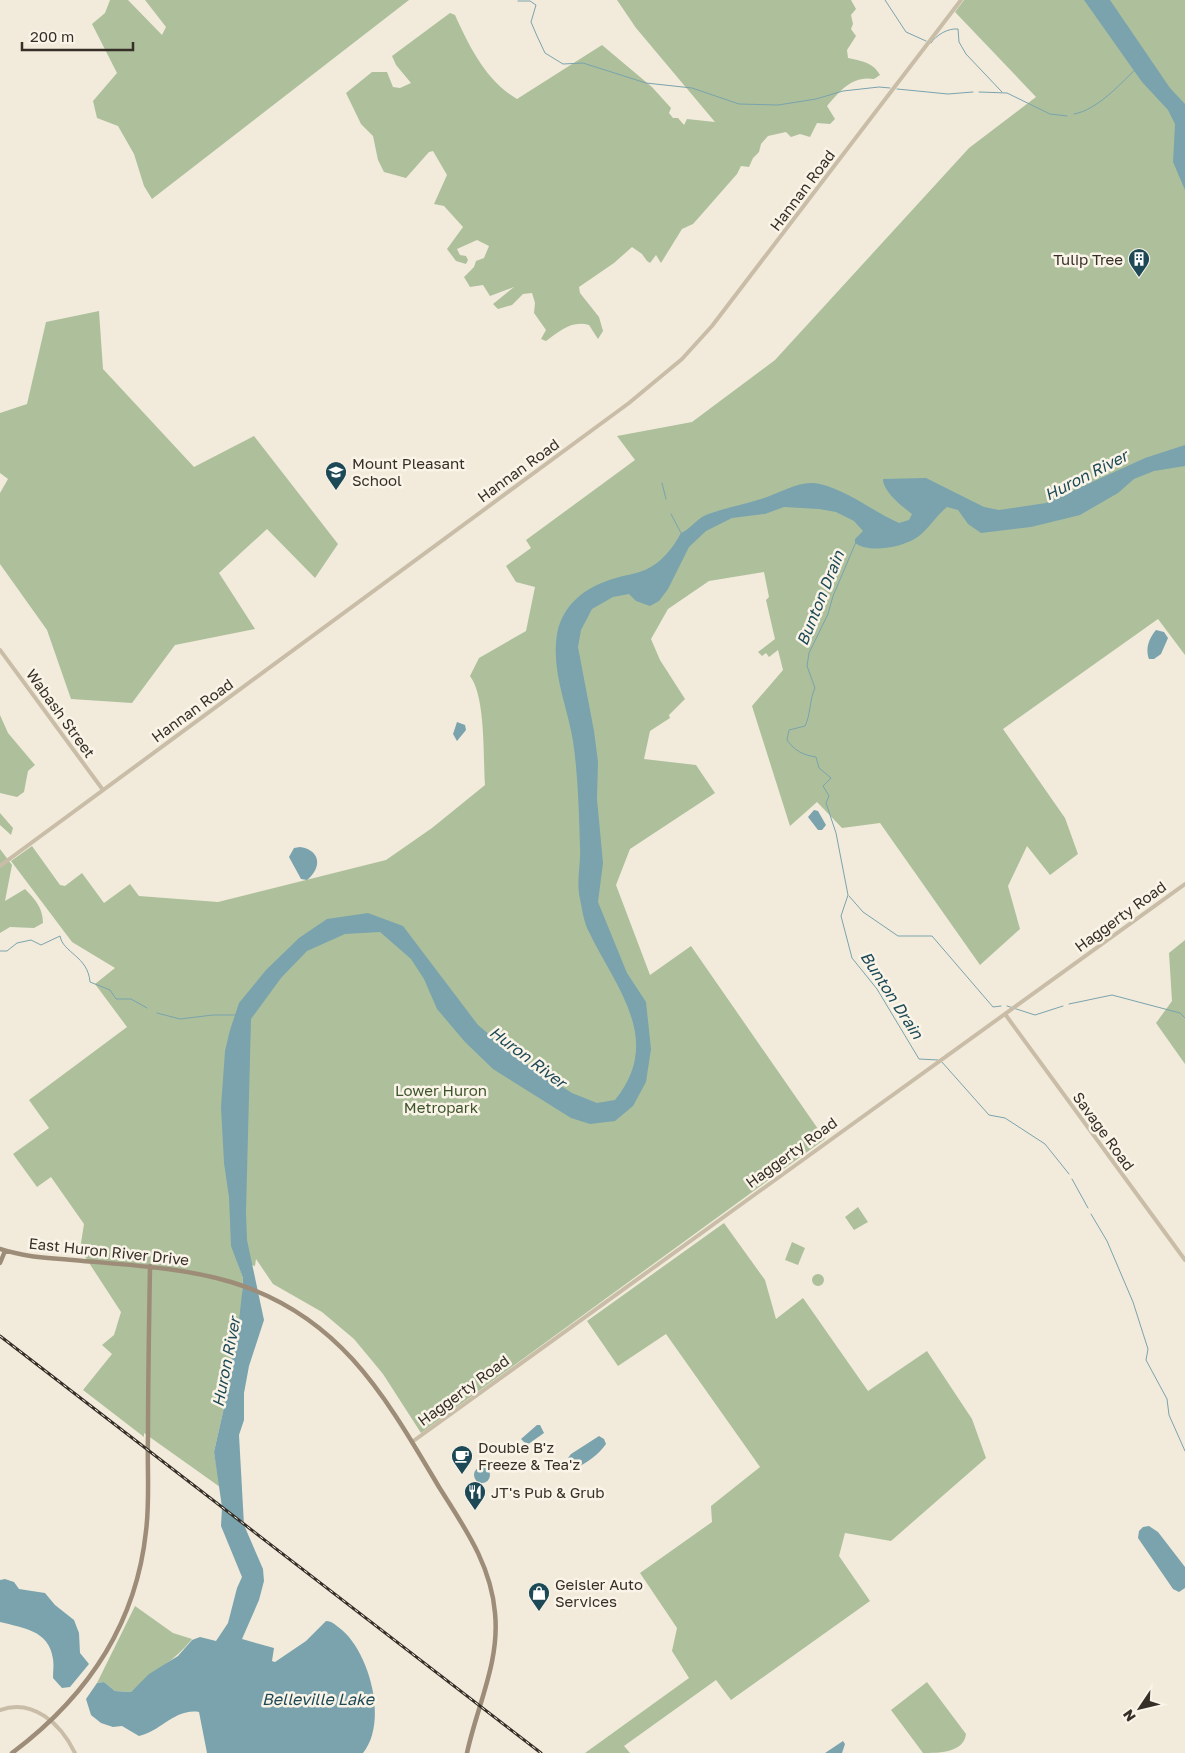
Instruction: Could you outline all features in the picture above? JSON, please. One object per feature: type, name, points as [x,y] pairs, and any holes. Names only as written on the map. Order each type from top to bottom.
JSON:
[{"type":"main road","name":"East Huron River Drive","points":[[2,1250],[41,1258],[150,1266],[190,1272],[231,1282],[270,1297],[310,1321],[347,1351],[383,1394],[476,1548],[488,1574],[493,1596],[496,1627],[493,1660],[467,1753]]},
{"type":"main road","points":[[0,1263],[2,1250]]},
{"type":"main road","points":[[12,1753],[52,1722],[92,1676],[106,1653],[131,1600],[143,1558],[148,1508],[150,1266]]},
{"type":"street","name":"Hannan Road","points":[[0,866],[629,403],[682,360],[712,326],[961,0]]},
{"type":"street","name":"Wabash Street","points":[[0,650],[103,790]]},
{"type":"street","name":"Haggerty Road","points":[[412,1442],[1185,884]]},
{"type":"street","name":"Savage Road","points":[[1005,1014],[1185,1260]]},
{"type":"street","points":[[0,1710],[9,1707],[29,1707],[52,1722],[75,1753]]},
{"type":"green space","points":[[110,0],[128,0],[162,35],[166,27],[145,0],[409,0],[152,199],[144,186],[134,154],[118,126],[97,118],[93,101],[117,73],[92,24],[105,13]]},
{"type":"green space","points":[[617,0],[851,0],[856,9],[851,15],[853,24],[851,29],[856,36],[847,50],[848,58],[862,61],[874,67],[880,75],[874,79],[859,79],[847,85],[827,106],[835,119],[830,124],[817,123],[810,137],[800,134],[791,137],[786,132],[768,136],[761,144],[759,152],[753,158],[749,167],[741,166],[737,174],[693,224],[682,229],[661,263],[656,255],[650,263],[632,247],[614,263],[579,287],[580,293],[599,317],[603,331],[598,339],[589,325],[577,324],[571,325],[546,341],[541,339],[546,330],[534,313],[535,303],[532,293],[523,294],[512,305],[498,309],[493,304],[514,287],[490,296],[483,285],[470,287],[464,277],[474,267],[476,261],[484,258],[489,246],[477,240],[457,249],[460,255],[466,256],[468,260],[466,264],[456,261],[447,249],[463,227],[444,206],[434,204],[447,175],[433,151],[429,152],[406,178],[384,172],[378,160],[373,136],[361,124],[346,93],[372,72],[387,72],[393,87],[400,88],[411,83],[396,65],[392,56],[450,13],[455,15],[466,39],[487,73],[496,83],[517,99],[602,45],[652,87],[671,108],[669,113],[673,118],[678,118],[684,125],[687,119],[715,122],[636,28]]},
{"type":"green space","name":"Lower Huron Metropark","points":[[964,0],[1185,0],[1185,655],[1158,619],[1003,729],[1065,818],[1078,854],[1050,875],[1027,846],[1008,886],[1020,929],[980,965],[880,823],[842,828],[817,802],[790,826],[752,706],[783,670],[778,650],[769,657],[766,653],[762,656],[758,652],[775,639],[766,600],[769,597],[764,572],[709,581],[668,609],[651,639],[660,660],[685,699],[669,715],[670,718],[650,731],[644,759],[696,765],[715,793],[630,849],[616,885],[650,975],[691,946],[825,1139],[421,1433],[383,1374],[354,1339],[322,1312],[273,1284],[256,1259],[255,1266],[237,1261],[243,1278],[242,1309],[237,1339],[228,1371],[225,1403],[214,1452],[220,1487],[144,1433],[144,1437],[83,1390],[112,1354],[102,1345],[114,1335],[121,1312],[80,1249],[84,1224],[51,1177],[37,1187],[13,1154],[49,1128],[29,1100],[127,1027],[95,984],[115,968],[72,942],[11,861],[32,846],[60,885],[65,886],[82,873],[104,903],[130,884],[139,896],[218,902],[386,860],[432,828],[485,785],[484,744],[479,698],[470,676],[479,658],[526,631],[535,587],[516,582],[506,566],[531,548],[526,540],[635,460],[617,436],[692,422],[775,360],[969,148],[1036,97],[955,12]]},
{"type":"green space","points":[[99,311],[103,369],[194,467],[254,436],[338,544],[315,578],[267,529],[219,573],[255,629],[175,645],[132,703],[71,699],[47,630],[0,564],[0,493],[8,479],[0,473],[0,413],[27,404],[46,322]]},
{"type":"green space","points":[[0,715],[8,733],[35,765],[28,771],[24,792],[17,797],[0,793]]},
{"type":"green space","points":[[0,813],[13,828],[11,835],[0,825]]},
{"type":"green space","points":[[0,849],[12,865],[5,901],[25,889],[35,900],[42,913],[43,923],[34,928],[10,927],[0,933]]},
{"type":"green space","points":[[1185,940],[1185,1064],[1156,1023],[1172,1001],[1169,953]]},
{"type":"green space","points":[[858,1207],[868,1222],[854,1230],[845,1217]]},
{"type":"green space","points":[[724,1223],[765,1280],[776,1319],[803,1298],[868,1391],[927,1351],[972,1419],[986,1458],[891,1541],[845,1533],[839,1556],[870,1601],[731,1700],[716,1680],[624,1746],[630,1753],[585,1753],[689,1678],[672,1651],[677,1628],[640,1573],[712,1522],[711,1506],[760,1467],[666,1334],[618,1366],[587,1321]]},
{"type":"green space","points":[[792,1242],[805,1248],[798,1265],[785,1260]]},
{"type":"green space","points":[[818,1274],[824,1280],[818,1286],[812,1280]]},
{"type":"green space","points":[[135,1606],[173,1633],[192,1639],[178,1654],[131,1692],[115,1691],[104,1682],[97,1683]]},
{"type":"green space","points":[[927,1682],[966,1734],[961,1745],[949,1751],[923,1753],[891,1710]]},
{"type":"water","points":[[1084,0],[1110,0],[1170,88],[1185,104],[1185,190],[1173,162],[1175,124],[1168,110],[1142,82]]},
{"type":"water","name":"Belleville Lake","points":[[1185,445],[1185,466],[1154,471],[1134,479],[1118,493],[1080,515],[1031,527],[981,533],[968,524],[958,510],[947,507],[923,533],[913,540],[897,546],[878,549],[855,543],[855,539],[863,531],[854,521],[836,512],[784,507],[765,514],[732,518],[706,531],[689,547],[668,589],[659,601],[650,606],[636,601],[629,594],[613,597],[592,609],[581,630],[578,647],[598,762],[597,799],[603,863],[598,902],[627,973],[646,1002],[651,1049],[646,1082],[633,1106],[615,1121],[590,1124],[571,1118],[493,1069],[465,1042],[437,1009],[424,979],[411,959],[380,932],[345,934],[307,951],[281,978],[251,1019],[246,1212],[247,1240],[264,1320],[249,1366],[244,1393],[244,1420],[239,1435],[244,1525],[263,1569],[264,1581],[259,1600],[242,1639],[274,1648],[272,1661],[275,1662],[306,1641],[326,1621],[336,1625],[352,1641],[368,1671],[375,1707],[374,1724],[370,1740],[363,1753],[207,1753],[199,1712],[182,1714],[147,1734],[139,1736],[122,1726],[113,1727],[101,1723],[91,1715],[86,1699],[97,1683],[104,1682],[115,1691],[131,1692],[149,1674],[178,1656],[192,1640],[200,1637],[216,1641],[228,1623],[237,1588],[242,1577],[221,1526],[222,1507],[214,1452],[225,1403],[228,1371],[237,1339],[243,1284],[243,1278],[231,1246],[229,1197],[224,1163],[221,1107],[225,1051],[230,1030],[239,1003],[266,970],[299,938],[327,919],[368,913],[403,926],[478,1025],[516,1057],[572,1093],[597,1103],[615,1100],[629,1078],[635,1056],[635,1035],[630,1014],[622,994],[587,928],[579,893],[580,847],[576,767],[573,741],[560,688],[556,661],[557,634],[560,623],[571,605],[586,591],[605,581],[651,567],[666,554],[681,533],[702,517],[768,497],[797,485],[812,483],[831,487],[899,523],[909,520],[912,514],[890,494],[886,489],[883,479],[926,478],[984,507],[999,510],[1046,503],[1145,458]]},
{"type":"water","points":[[1156,630],[1164,632],[1168,638],[1161,654],[1154,659],[1149,659],[1148,644]]},
{"type":"water","points":[[457,722],[465,725],[466,730],[457,741],[453,734]]},
{"type":"water","points":[[814,810],[818,811],[826,825],[822,830],[818,830],[808,817]]},
{"type":"water","points":[[300,847],[312,852],[317,860],[315,870],[307,880],[301,879],[289,857],[294,848]]},
{"type":"water","points":[[537,1425],[540,1425],[544,1433],[527,1445],[521,1439]]},
{"type":"water","points":[[599,1436],[604,1439],[606,1444],[596,1455],[575,1468],[569,1463],[568,1458],[571,1454]]},
{"type":"water","points":[[482,1467],[488,1469],[490,1475],[488,1481],[482,1483],[476,1481],[474,1475],[476,1469]]},
{"type":"water","points":[[1149,1526],[1158,1532],[1185,1567],[1185,1588],[1179,1592],[1173,1589],[1138,1538],[1139,1531],[1143,1527]]},
{"type":"water","points":[[5,1579],[14,1582],[19,1589],[45,1593],[55,1605],[74,1620],[79,1633],[80,1653],[89,1664],[70,1687],[62,1688],[53,1678],[51,1649],[41,1636],[26,1629],[0,1622],[0,1580]]},
{"type":"water","points":[[843,1741],[845,1744],[842,1753],[825,1753]]},
{"type":"waterway","points":[[885,0],[906,32],[926,41]]},
{"type":"waterway","points":[[518,1],[530,1],[536,5],[531,22],[537,36],[545,53],[563,64],[583,63],[646,83],[692,88],[739,104],[778,105],[816,99],[843,91],[879,87],[890,88]]},
{"type":"waterway","points":[[931,43],[943,33],[958,29],[959,42],[966,54],[1002,92]]},
{"type":"waterway","points":[[1074,114],[1091,108],[1135,70]]},
{"type":"waterway","points":[[897,89],[948,94],[973,92]]},
{"type":"waterway","points":[[979,92],[1007,93],[1050,114],[1067,116]]},
{"type":"waterway","points":[[662,483],[666,499]]},
{"type":"waterway","points":[[671,514],[681,533]]},
{"type":"waterway","name":"Bunton Drain","points":[[856,542],[833,596],[828,614],[809,653],[807,666],[815,688],[807,721],[805,726],[789,730],[787,740],[800,752],[816,757],[819,768],[831,778],[823,786],[829,796],[826,803],[836,833],[848,895],[841,916],[852,958],[877,989],[919,1059],[938,1060]]},
{"type":"waterway","points":[[849,896],[863,912],[898,936],[932,936],[993,1007],[1001,1006]]},
{"type":"waterway","points":[[0,951],[7,951],[17,943],[31,940],[41,945],[60,936],[66,947],[85,966],[90,982],[110,990],[116,999],[131,999],[147,1008]]},
{"type":"waterway","points":[[1069,1004],[1112,995],[1180,1013],[1185,1018]]},
{"type":"waterway","points":[[1007,1006],[1035,1015],[1063,1006]]},
{"type":"waterway","points":[[157,1013],[180,1019],[213,1015],[238,1015]]},
{"type":"waterway","name":"Bunton Drain","points":[[941,1061],[989,1115],[1005,1118],[1045,1144],[1069,1174]]},
{"type":"waterway","name":"Bunton Drain","points":[[1072,1179],[1088,1208]]},
{"type":"waterway","name":"Bunton Drain","points":[[1091,1214],[1107,1241],[1133,1302],[1148,1349],[1146,1360],[1167,1399],[1169,1415],[1185,1451]]},
{"type":"railway","points":[[0,1336],[541,1753]]},
{"type":"place","name":"Tulip Tree","points":[[1139,278]]},
{"type":"place","name":"Mount Pleasant School","points":[[336,491]]},
{"type":"place","name":"Double B'z Freeze & Tea'z","points":[[462,1475]]},
{"type":"place","name":"JT's Pub & Grub","points":[[475,1511]]},
{"type":"place","name":"Geisler Auto Services","points":[[539,1612]]},
{"type":"water label","name":"Huron River","points":[[1086,475]]},
{"type":"water label","name":"Huron River","points":[[528,1057]]},
{"type":"water label","name":"Huron River","points":[[226,1362]]}]
